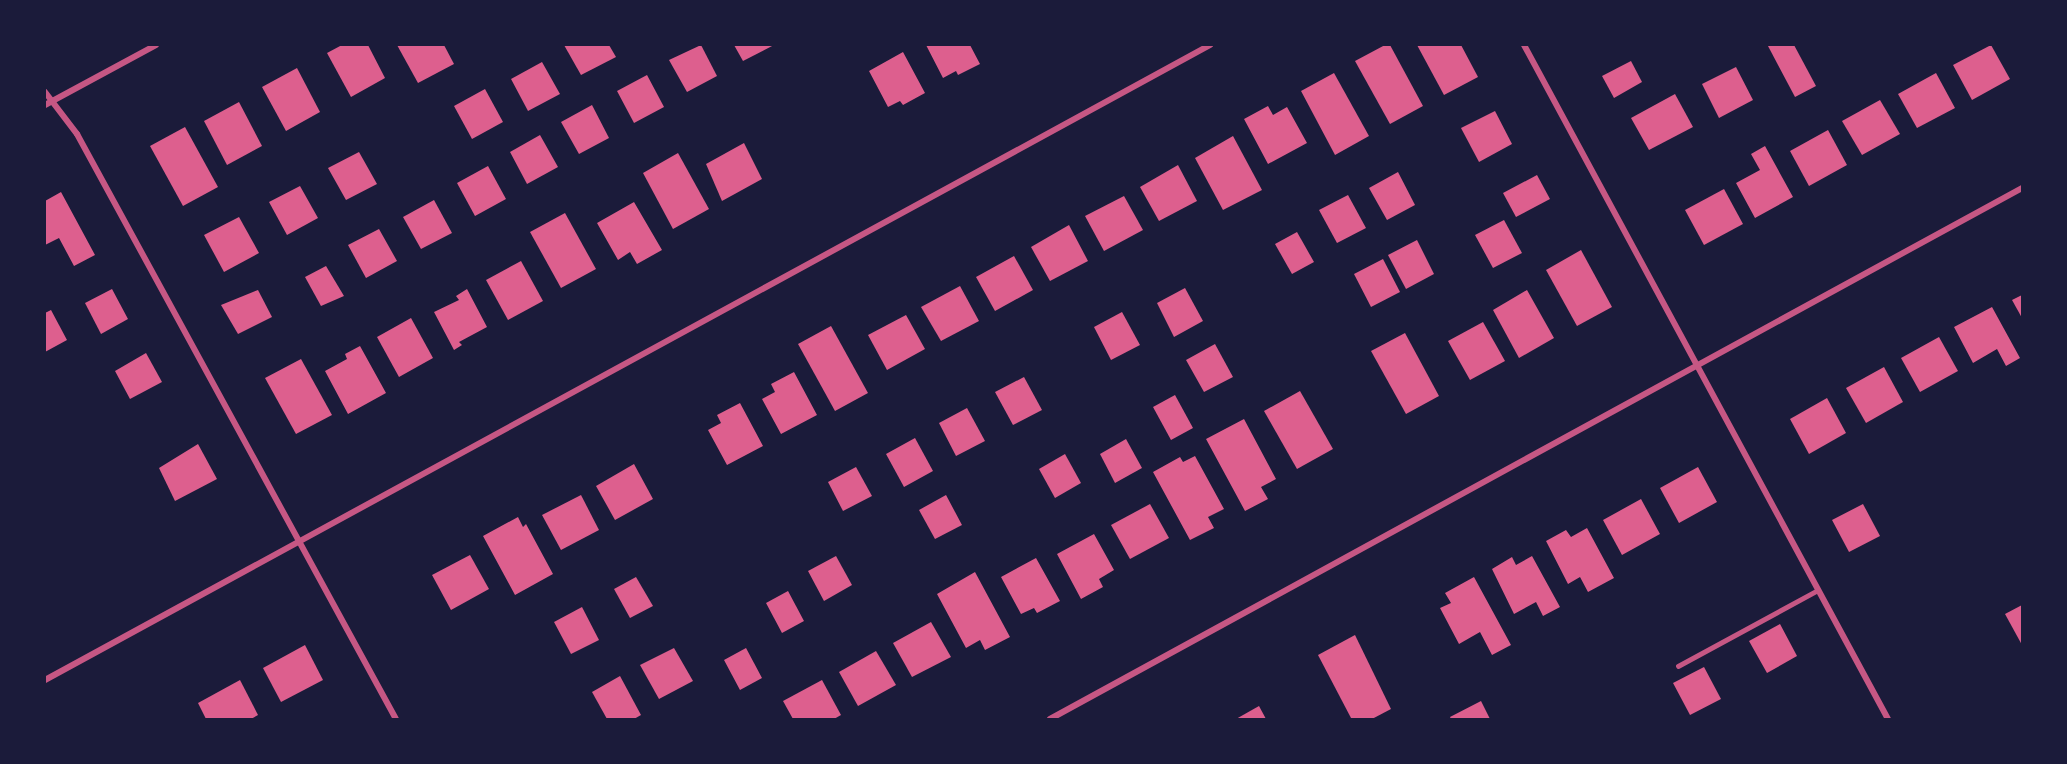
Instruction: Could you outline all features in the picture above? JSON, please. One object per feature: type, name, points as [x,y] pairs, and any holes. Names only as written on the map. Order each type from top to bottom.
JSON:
[{"type":"street","points":[[45,105],[156,45]]},
{"type":"street","points":[[45,680],[1210,45]]},
{"type":"street","points":[[1524,45],[1888,719]]},
{"type":"street","points":[[45,92],[77,134],[396,719]]},
{"type":"street","points":[[1050,719],[2022,188]]},
{"type":"lane","points":[[1678,666],[1818,590]]},
{"type":"building","points":[[342,45],[368,45],[385,78],[351,97],[327,53]]},
{"type":"building","points":[[397,45],[444,45],[454,64],[418,83]]},
{"type":"building","points":[[564,45],[609,45],[616,57],[581,75]]},
{"type":"building","points":[[701,45],[717,76],[687,92],[669,60]]},
{"type":"building","points":[[734,45],[774,45],[743,61]]},
{"type":"building","points":[[926,45],[970,45],[980,64],[958,75],[956,71],[943,78]]},
{"type":"building","points":[[1385,45],[1390,45],[1423,106],[1390,124],[1355,61]]},
{"type":"building","points":[[1417,45],[1461,45],[1478,77],[1444,95]]},
{"type":"building","points":[[1794,45],[1816,86],[1795,97],[1768,46]]},
{"type":"building","points":[[1991,45],[2010,79],[1972,100],[1953,65]]},
{"type":"building","points":[[903,52],[925,93],[903,105],[900,101],[888,107],[869,71]]},
{"type":"building","points":[[1631,61],[1642,82],[1614,98],[1602,76]]},
{"type":"building","points":[[542,62],[560,94],[528,111],[511,79]]},
{"type":"building","points":[[1736,67],[1753,100],[1719,118],[1702,84]]},
{"type":"building","points":[[297,68],[320,112],[286,131],[262,87]]},
{"type":"building","points":[[1334,73],[1369,136],[1335,155],[1301,91]]},
{"type":"building","points":[[1936,73],[1955,108],[1917,128],[1898,94]]},
{"type":"building","points":[[647,75],[664,107],[634,123],[617,91]]},
{"type":"building","points":[[485,89],[503,122],[472,139],[454,106]]},
{"type":"building","points":[[1675,94],[1693,127],[1649,150],[1631,118]]},
{"type":"building","points":[[1880,100],[1900,134],[1862,155],[1842,121]]},
{"type":"building","points":[[239,102],[262,146],[227,165],[204,121]]},
{"type":"building","points":[[592,105],[609,138],[579,154],[561,122]]},
{"type":"building","points":[[1268,106],[1273,115],[1287,107],[1307,143],[1268,164],[1244,119]]},
{"type":"building","points":[[1495,111],[1512,144],[1479,162],[1461,128]]},
{"type":"building","points":[[185,127],[218,187],[183,206],[150,146]]},
{"type":"building","points":[[1828,130],[1847,165],[1809,186],[1790,151]]},
{"type":"building","points":[[540,135],[558,167],[527,184],[510,152]]},
{"type":"building","points":[[1233,136],[1262,190],[1223,210],[1195,158]]},
{"type":"building","points":[[744,143],[762,179],[722,201],[706,164]]},
{"type":"building","points":[[1765,146],[1793,197],[1755,218],[1736,183],[1760,170],[1751,154]]},
{"type":"building","points":[[359,152],[377,184],[346,200],[328,168]]},
{"type":"building","points":[[678,153],[709,209],[673,229],[643,173]]},
{"type":"building","points":[[1178,165],[1197,201],[1159,221],[1140,187]]},
{"type":"building","points":[[488,166],[506,199],[475,216],[457,183]]},
{"type":"building","points":[[1398,172],[1415,205],[1387,220],[1369,188]]},
{"type":"building","points":[[1537,175],[1550,199],[1516,217],[1503,193]]},
{"type":"building","points":[[300,186],[318,218],[287,235],[269,202]]},
{"type":"building","points":[[1724,189],[1743,224],[1704,245],[1685,210]]},
{"type":"building","points":[[61,192],[95,255],[74,266],[59,238],[45,245],[45,201]]},
{"type":"building","points":[[1348,195],[1366,228],[1337,243],[1319,210]]},
{"type":"building","points":[[1124,196],[1143,230],[1104,251],[1085,216]]},
{"type":"building","points":[[434,200],[452,233],[421,249],[403,217]]},
{"type":"building","points":[[634,202],[662,250],[637,264],[630,252],[618,260],[597,223]]},
{"type":"building","points":[[565,213],[596,269],[561,288],[530,232]]},
{"type":"building","points":[[239,217],[259,253],[224,272],[204,235]]},
{"type":"building","points":[[1504,220],[1522,253],[1493,268],[1475,235]]},
{"type":"building","points":[[1069,225],[1088,261],[1050,281],[1031,247]]},
{"type":"building","points":[[379,229],[397,261],[366,278],[348,245]]},
{"type":"building","points":[[1297,232],[1314,262],[1292,274],[1275,244]]},
{"type":"building","points":[[1417,240],[1434,274],[1406,289],[1388,255]]},
{"type":"building","points":[[1581,250],[1612,307],[1577,326],[1546,270]]},
{"type":"building","points":[[1014,256],[1033,290],[995,311],[976,277]]},
{"type":"building","points":[[1383,259],[1400,292],[1371,307],[1354,274]]},
{"type":"building","points":[[521,261],[543,301],[508,320],[486,280]]},
{"type":"building","points":[[326,266],[344,296],[321,306],[305,277]]},
{"type":"building","points":[[960,286],[979,321],[941,341],[921,307]]},
{"type":"building","points":[[1185,288],[1203,321],[1174,337],[1157,303]]},
{"type":"building","points":[[112,289],[128,319],[101,334],[85,303]]},
{"type":"building","points":[[467,289],[487,327],[459,342],[462,345],[454,350],[434,312],[459,300],[456,296]]},
{"type":"building","points":[[258,290],[272,317],[238,334],[221,305]]},
{"type":"building","points":[[1527,290],[1554,338],[1519,358],[1493,310]]},
{"type":"building","points":[[2022,295],[2022,318],[2012,300]]},
{"type":"building","points":[[1992,307],[2020,358],[2006,366],[1997,349],[1973,363],[1954,327]]},
{"type":"building","points":[[51,310],[67,340],[45,352],[45,313]]},
{"type":"building","points":[[1122,312],[1140,345],[1111,360],[1094,327]]},
{"type":"building","points":[[906,315],[925,349],[887,370],[868,335]]},
{"type":"building","points":[[411,318],[433,358],[399,377],[377,337]]},
{"type":"building","points":[[1483,322],[1505,361],[1470,380],[1448,341]]},
{"type":"building","points":[[831,326],[868,393],[835,411],[798,344]]},
{"type":"building","points":[[1405,333],[1439,396],[1406,414],[1371,351]]},
{"type":"building","points":[[1939,337],[1958,371],[1920,392],[1901,358]]},
{"type":"building","points":[[1215,344],[1233,377],[1204,392],[1186,360]]},
{"type":"building","points":[[360,346],[386,393],[348,414],[325,371],[347,359],[345,354]]},
{"type":"building","points":[[146,353],[162,382],[130,399],[115,371]]},
{"type":"building","points":[[301,359],[332,415],[296,434],[265,378]]},
{"type":"building","points":[[1884,367],[1903,402],[1866,423],[1846,388]]},
{"type":"building","points":[[794,372],[817,415],[781,434],[762,399],[775,392],[771,384]]},
{"type":"building","points":[[1024,377],[1042,410],[1013,425],[995,392]]},
{"type":"building","points":[[1300,391],[1333,449],[1297,469],[1264,411]]},
{"type":"building","points":[[1175,395],[1193,428],[1171,440],[1153,407]]},
{"type":"building","points":[[1827,398],[1846,433],[1809,454],[1790,419]]},
{"type":"building","points":[[740,403],[763,446],[727,465],[708,430],[721,423],[717,415]]},
{"type":"building","points":[[967,408],[985,441],[956,456],[939,423]]},
{"type":"building","points":[[1244,419],[1276,479],[1261,487],[1268,499],[1245,511],[1206,439]]},
{"type":"building","points":[[915,438],[933,471],[904,487],[886,454]]},
{"type":"building","points":[[1126,439],[1142,468],[1115,483],[1100,454]]},
{"type":"building","points":[[198,444],[217,479],[175,501],[159,468]]},
{"type":"building","points":[[1065,454],[1081,483],[1055,498],[1039,469]]},
{"type":"building","points":[[1195,456],[1224,509],[1208,517],[1214,528],[1190,540],[1153,472],[1180,457],[1183,462]]},
{"type":"building","points":[[634,464],[653,499],[615,520],[596,486]]},
{"type":"building","points":[[856,467],[872,496],[843,511],[828,482]]},
{"type":"building","points":[[1698,467],[1717,502],[1679,523],[1660,488]]},
{"type":"building","points":[[581,495],[599,530],[561,550],[542,515]]},
{"type":"building","points":[[946,495],[962,525],[935,539],[919,510]]},
{"type":"building","points":[[1641,499],[1660,534],[1622,555],[1603,520]]},
{"type":"building","points":[[1150,504],[1169,538],[1130,559],[1111,525]]},
{"type":"building","points":[[1863,504],[1880,536],[1849,552],[1832,520]]},
{"type":"building","points":[[518,517],[523,527],[526,524],[553,574],[515,595],[483,536]]},
{"type":"building","points":[[1587,528],[1614,578],[1588,592],[1580,577],[1568,584],[1546,541],[1566,530],[1571,537]]},
{"type":"building","points":[[1094,534],[1114,570],[1099,579],[1103,587],[1081,599],[1057,554]]},
{"type":"building","points":[[470,555],[489,589],[451,610],[432,575]]},
{"type":"building","points":[[836,556],[852,585],[824,601],[808,571]]},
{"type":"building","points":[[1532,556],[1560,607],[1543,616],[1536,602],[1514,614],[1492,569],[1512,557],[1516,565]]},
{"type":"building","points":[[1036,558],[1060,601],[1037,613],[1034,608],[1021,614],[1001,577]]},
{"type":"building","points":[[975,572],[1010,637],[985,650],[980,640],[966,648],[937,594]]},
{"type":"building","points":[[636,577],[653,606],[630,618],[614,589]]},
{"type":"building","points":[[1474,577],[1511,645],[1492,655],[1480,632],[1459,644],[1440,608],[1451,603],[1445,593]]},
{"type":"building","points":[[788,591],[804,621],[782,633],[766,603]]},
{"type":"building","points":[[2022,605],[2022,645],[2005,614]]},
{"type":"building","points":[[582,607],[599,640],[571,654],[554,622]]},
{"type":"building","points":[[931,622],[951,657],[912,677],[893,643]]},
{"type":"building","points":[[1780,624],[1797,656],[1767,673],[1749,641]]},
{"type":"building","points":[[1355,635],[1391,709],[1372,719],[1351,718],[1318,655]]},
{"type":"building","points":[[305,645],[323,680],[281,702],[263,668]]},
{"type":"building","points":[[674,648],[693,681],[659,699],[640,665]]},
{"type":"building","points":[[746,648],[762,678],[740,690],[724,660]]},
{"type":"building","points":[[876,651],[896,685],[858,706],[839,672]]},
{"type":"building","points":[[1704,667],[1721,699],[1690,715],[1673,683]]},
{"type":"building","points":[[620,676],[641,715],[634,719],[607,719],[592,692]]},
{"type":"building","points":[[240,680],[258,715],[251,719],[206,719],[198,703]]},
{"type":"building","points":[[822,680],[841,715],[834,719],[793,719],[783,701]]},
{"type":"building","points":[[1481,701],[1490,719],[1451,719],[1450,717]]},
{"type":"building","points":[[1259,706],[1266,719],[1236,719]]}]
